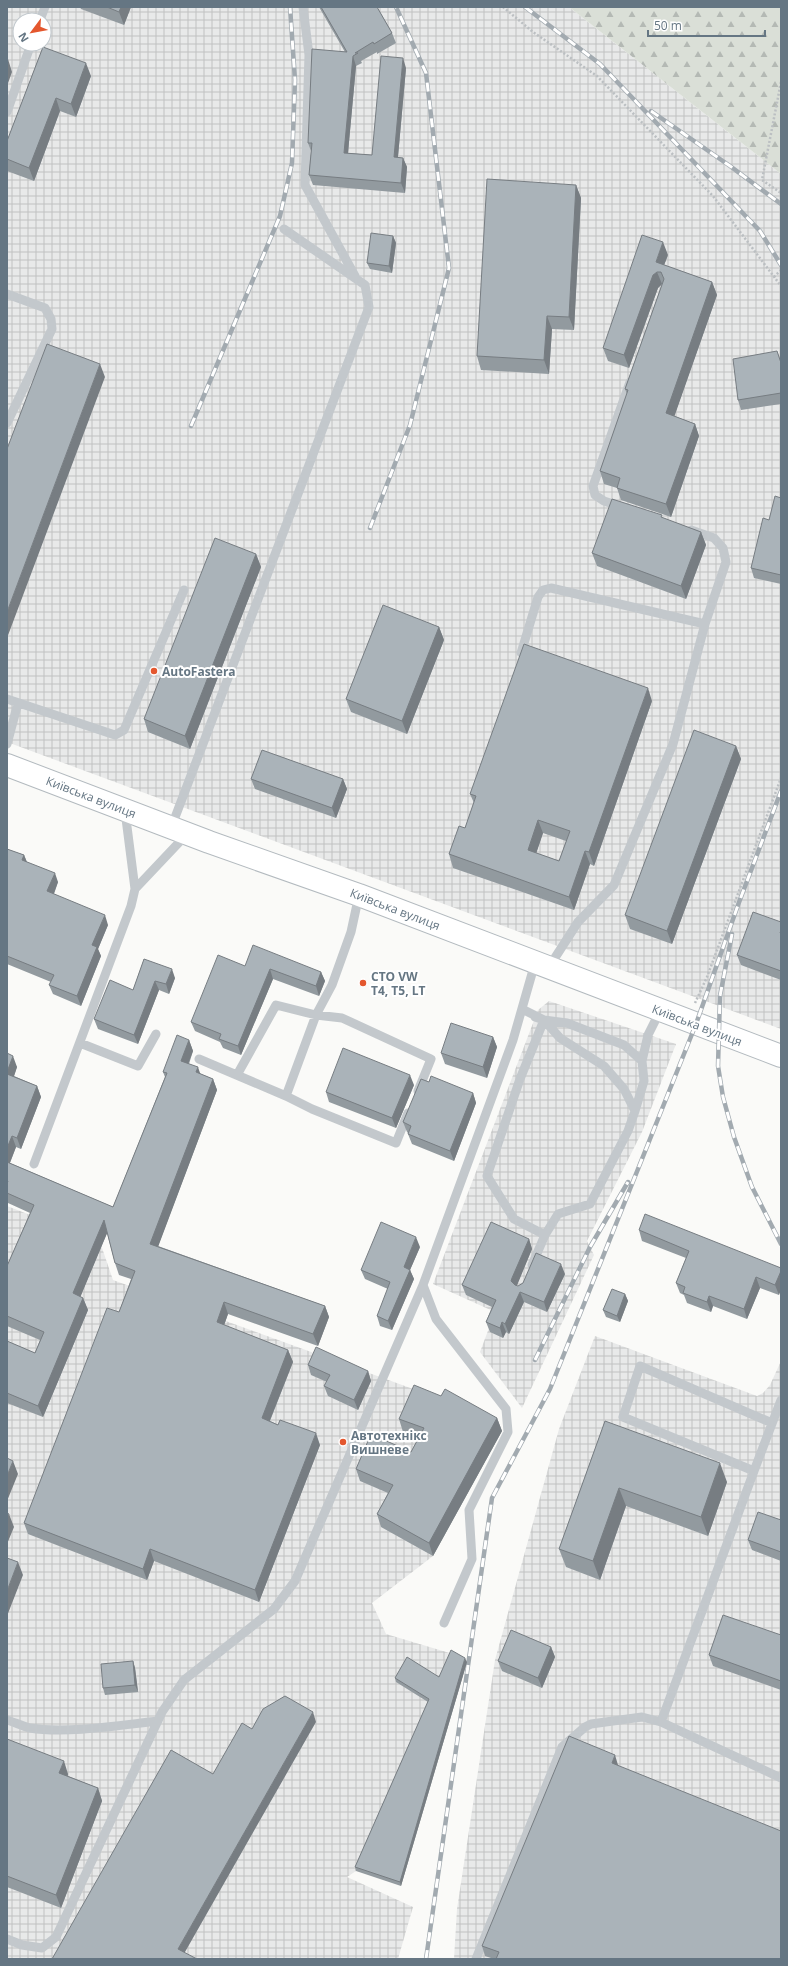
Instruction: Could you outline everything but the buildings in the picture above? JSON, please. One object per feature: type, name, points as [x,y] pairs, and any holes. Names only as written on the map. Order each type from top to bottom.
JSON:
[{"type":"main road","name":"Київська вулиця","points":[[7,765],[179,831],[359,895],[781,1056]]},
{"type":"lane","points":[[303,7],[309,55],[305,185],[356,279]]},
{"type":"lane","points":[[7,112],[28,52]]},
{"type":"lane","points":[[135,888],[179,831],[369,307],[365,285],[284,229]]},
{"type":"lane","points":[[7,294],[45,308],[51,319],[52,328],[7,423]]},
{"type":"lane","points":[[633,511],[604,501],[595,495],[593,486],[635,370]]},
{"type":"lane","points":[[7,1939],[22,1945],[42,1948],[56,1937],[158,1720],[184,1680],[274,1610],[295,1581],[423,1285],[513,1040],[522,1008],[542,965],[578,922],[614,886],[673,744],[705,624],[726,562],[723,548],[714,538],[684,528]]},
{"type":"lane","points":[[521,653],[538,597],[543,590],[551,588],[705,624]]},
{"type":"lane","points":[[7,699],[115,735],[124,730],[184,590]]},
{"type":"lane","points":[[7,744],[18,703]]},
{"type":"lane","points":[[34,1164],[131,906],[135,888],[125,810]]},
{"type":"lane","points":[[286,1096],[316,1015],[332,985],[351,932],[359,895]]},
{"type":"lane","points":[[199,1059],[286,1096],[312,1109],[396,1143],[431,1059],[342,1018],[316,1015],[276,1005],[237,1075]]},
{"type":"lane","points":[[522,1008],[544,1020],[560,1038],[604,1066],[624,1089],[635,1111]]},
{"type":"lane","points":[[527,1276],[545,1235],[558,1214],[590,1204],[628,1131],[644,1081],[642,1061],[648,1034],[660,1011]]},
{"type":"lane","points":[[544,1020],[567,1023],[624,1045],[642,1061]]},
{"type":"lane","points":[[544,1020],[520,1079],[487,1176],[514,1220],[545,1235]]},
{"type":"lane","points":[[80,1043],[138,1066],[156,1034]]},
{"type":"lane","points":[[423,1285],[436,1319],[506,1409],[508,1432],[469,1510],[472,1559],[444,1623]]},
{"type":"lane","points":[[754,1471],[623,1418],[640,1366],[772,1423]]},
{"type":"lane","points":[[661,1722],[781,1400]]},
{"type":"lane","points":[[476,1959],[562,1747],[585,1727],[591,1724],[642,1717],[661,1722],[781,1778]]},
{"type":"lane","points":[[7,1720],[29,1728],[51,1729],[98,1728],[158,1720]]},
{"type":"path","points":[[503,7],[533,32],[597,76],[713,196],[781,286]]},
{"type":"path","points":[[781,82],[762,180],[781,194]]},
{"type":"path","points":[[774,277],[781,270]]},
{"type":"path","points":[[687,1021],[707,977],[781,778]]},
{"type":"shaded area","points":[[7,7],[569,7],[781,174],[781,1029],[7,742]]},
{"type":"shaded area","points":[[549,1001],[676,1044],[642,1132],[587,1241],[594,1255],[522,1408],[480,1352],[495,1312],[433,1284],[538,1010]]},
{"type":"shaded area","points":[[7,1206],[100,1242],[113,1280],[449,1402],[502,1431],[433,1556],[372,1603],[386,1634],[453,1654],[356,1871],[347,1877],[413,1907],[398,1959],[7,1959]]},
{"type":"shaded area","points":[[595,1336],[757,1396],[763,1393],[770,1385],[781,1361],[781,1959],[454,1959],[457,1909],[495,1660],[559,1429]]},
{"type":"green space","points":[[569,7],[781,7],[781,174]]},
{"type":"railway","points":[[191,426],[280,216],[292,163],[295,80],[290,7]]},
{"type":"railway","points":[[370,528],[410,425],[449,268],[426,73],[396,7]]},
{"type":"railway","points":[[525,7],[600,64],[760,231],[781,265]]},
{"type":"railway","points":[[651,111],[730,166],[781,204]]},
{"type":"railway","points":[[426,1959],[492,1498],[550,1389],[696,1024],[738,905],[781,791]]},
{"type":"railway","points":[[732,934],[720,996],[718,1066],[723,1097],[734,1137],[752,1187],[781,1244]]},
{"type":"railway","points":[[535,1360],[590,1247],[628,1182]]},
{"type":"place","name":"AutoFastera","points":[[154,671]]},
{"type":"place","name":"СТО VW T4, T5, LT","points":[[363,983]]},
{"type":"place","name":"Автотехнікс Вишневе","points":[[343,1442]]}]
